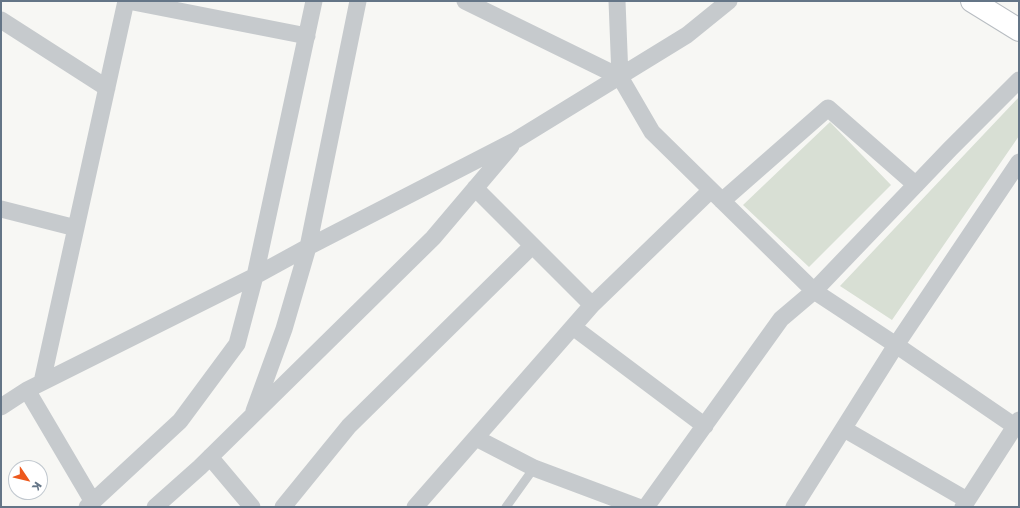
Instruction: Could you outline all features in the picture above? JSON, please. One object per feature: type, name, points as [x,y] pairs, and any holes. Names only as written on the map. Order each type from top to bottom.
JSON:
[{"type":"street","points":[[42,382],[127,1],[307,36]]},
{"type":"street","points":[[27,390],[90,504],[180,421],[237,344],[255,276],[314,1]]},
{"type":"street","points":[[252,416],[284,329],[308,247],[358,1]]},
{"type":"street","points":[[465,1],[620,76]]},
{"type":"street","points":[[617,1],[620,76],[652,132],[814,291],[1017,425],[965,504],[844,429]]},
{"type":"street","points":[[1,407],[42,382],[255,276],[308,247],[516,140],[687,35],[729,1]]},
{"type":"street","points":[[972,1],[1019,30]]},
{"type":"street","points":[[1,20],[107,88]]},
{"type":"street","points":[[646,507],[781,319],[814,291],[950,149],[1019,80]]},
{"type":"street","points":[[414,507],[592,305],[716,195],[828,108],[916,185]]},
{"type":"street","points":[[155,507],[210,457],[432,238],[516,140]]},
{"type":"street","points":[[794,507],[896,345],[1019,162]]},
{"type":"street","points":[[475,188],[592,305]]},
{"type":"street","points":[[1,209],[76,228]]},
{"type":"street","points":[[283,507],[349,426],[532,246]]},
{"type":"street","points":[[573,327],[705,426]]},
{"type":"street","points":[[476,438],[534,468],[638,507]]},
{"type":"street","points":[[210,457],[252,507]]},
{"type":"lane","points":[[506,507],[534,468]]},
{"type":"shaded area","points":[[1019,97],[1019,136],[892,320],[840,286]]},
{"type":"shaded area","points":[[830,122],[891,185],[809,267],[743,205]]}]
